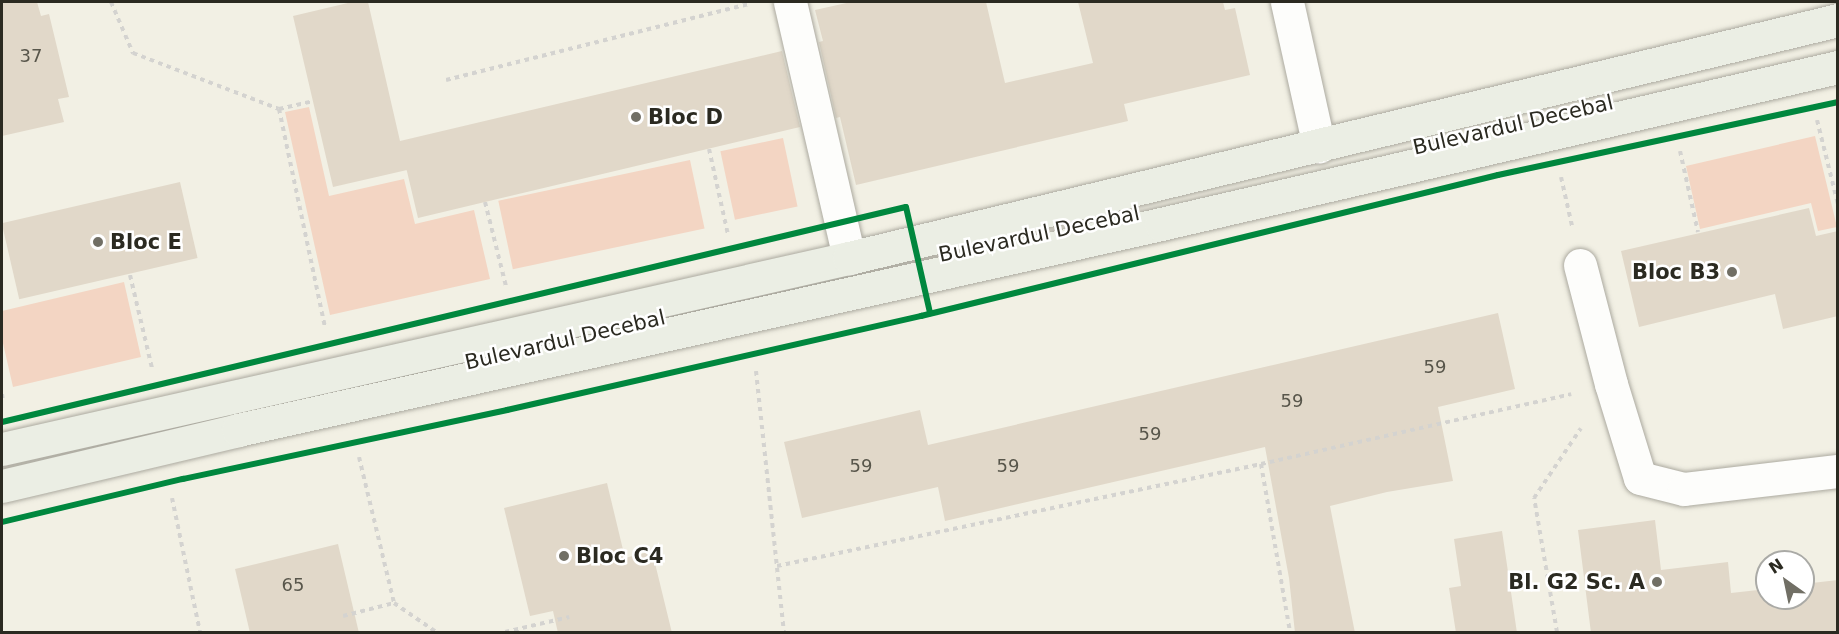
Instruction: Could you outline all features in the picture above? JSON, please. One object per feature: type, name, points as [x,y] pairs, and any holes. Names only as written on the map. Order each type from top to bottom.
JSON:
[{"type":"main road","name":"Bulevardul Decebal","points":[[2,449],[849,258],[1838,20]]},
{"type":"main road","name":"Bulevardul Decebal","points":[[2,486],[250,427],[1161,224],[1838,67]]},
{"type":"street","points":[[790,2],[849,258]]},
{"type":"street","points":[[1287,2],[1319,146]]},
{"type":"street","points":[[1580,265],[1611,384],[1640,478],[1684,489],[1838,471]]},
{"type":"path","points":[[111,2],[133,53],[279,109],[312,101]]},
{"type":"path","points":[[446,80],[757,2]]},
{"type":"path","points":[[279,109],[325,328]]},
{"type":"path","points":[[1817,120],[1838,204]]},
{"type":"path","points":[[709,149],[728,235]]},
{"type":"path","points":[[1680,151],[1698,232]]},
{"type":"path","points":[[1561,177],[1580,265]]},
{"type":"path","points":[[485,202],[506,286]]},
{"type":"path","points":[[130,275],[152,368]]},
{"type":"path","points":[[756,371],[784,633]]},
{"type":"path","points":[[777,566],[1260,464],[1611,384]]},
{"type":"path","points":[[1557,633],[1534,498],[1611,384]]},
{"type":"path","points":[[2,394],[3,401]]},
{"type":"path","points":[[359,457],[394,603],[436,633]]},
{"type":"path","points":[[1260,464],[1290,633]]},
{"type":"path","points":[[172,498],[200,633]]},
{"type":"path","points":[[343,616],[394,603]]},
{"type":"path","points":[[505,633],[569,617]]},
{"type":"shaded area","points":[[309,107],[329,196],[404,179],[415,224],[474,210],[490,279],[330,315],[285,112]]},
{"type":"shaded area","points":[[1815,136],[1837,227],[1818,231],[1811,203],[1700,229],[1686,166]]},
{"type":"shaded area","points":[[783,138],[798,206],[735,220],[720,151]]},
{"type":"shaded area","points":[[690,160],[705,228],[513,269],[498,201]]},
{"type":"shaded area","points":[[124,282],[141,357],[13,387],[2,339],[2,311]]},
{"type":"building","points":[[2,2],[37,2],[41,16],[49,14],[69,97],[58,99],[64,122],[2,136]]},
{"type":"building","name":"Bloc D","points":[[352,2],[368,2],[400,141],[782,51],[800,127],[418,218],[407,170],[333,187],[293,16]]},
{"type":"building","points":[[851,2],[986,2],[1005,83],[1093,63],[1078,2],[1223,2],[1225,10],[1235,8],[1250,75],[1124,104],[1128,121],[856,185],[840,117],[836,118],[819,42],[823,41],[815,10]]},
{"type":"building","name":"Bloc E","points":[[180,182],[198,258],[19,299],[2,223]]},
{"type":"building","name":"Bloc B3","points":[[1809,208],[1816,236],[1838,231],[1838,316],[1783,329],[1775,294],[1639,327],[1621,251]]},
{"type":"building","points":[[1498,313],[1515,389],[1438,407],[1453,481],[1387,492],[1330,506],[1355,633],[1295,633],[1289,578],[1265,447],[945,521],[938,487],[802,518],[784,442],[920,410],[928,445]]},
{"type":"building","name":"Bloc C4","points":[[607,483],[625,558],[652,551],[672,633],[558,633],[553,611],[530,616],[504,508]]},
{"type":"building","name":"Bl. G2 Sc. A","points":[[1655,520],[1661,570],[1728,562],[1731,593],[1755,590],[1755,610],[1815,610],[1815,583],[1838,580],[1838,633],[1591,633],[1578,530]]},
{"type":"building","points":[[1502,531],[1517,633],[1456,633],[1449,588],[1461,586],[1454,539]]},
{"type":"building","points":[[338,544],[359,633],[250,633],[235,569]]},
{"type":"cycle path","points":[[2,522],[183,479],[507,410],[921,316],[1498,175],[1838,102]]},
{"type":"cycle path","points":[[2,422],[906,207],[930,313]]},
{"type":"place","name":"Bloc D","points":[[636,117]]},
{"type":"place","name":"Bloc E","points":[[98,242]]},
{"type":"place","name":"Bloc B3","points":[[1732,272]]},
{"type":"place","name":"Bloc C4","points":[[564,556]]},
{"type":"place","name":"Bl. G2 Sc. A","points":[[1657,582]]}]
